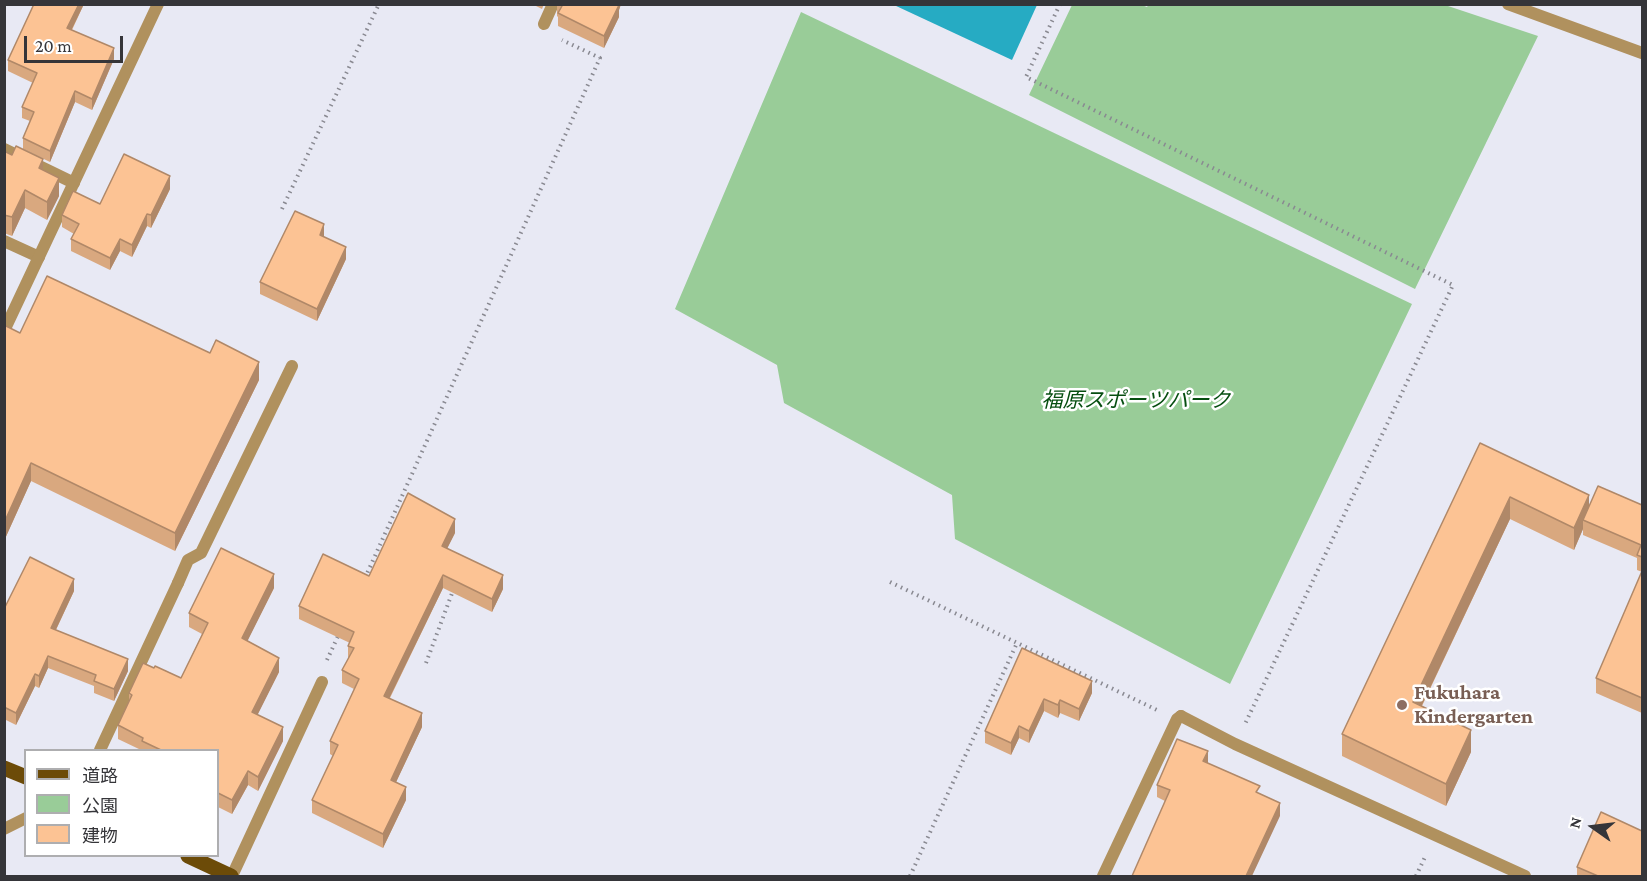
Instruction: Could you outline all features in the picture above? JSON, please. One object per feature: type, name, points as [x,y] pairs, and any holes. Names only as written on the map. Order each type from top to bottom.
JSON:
[{"type":"main road","points":[[4,768],[24,776]]},
{"type":"main road","points":[[192,857],[232,876]]},
{"type":"street","points":[[4,331],[158,4]]},
{"type":"street","points":[[544,24],[553,4]]},
{"type":"street","points":[[1508,4],[1642,53]]},
{"type":"street","points":[[4,149],[74,183]]},
{"type":"street","points":[[4,241],[39,257]]},
{"type":"street","points":[[100,749],[188,560],[201,553],[292,366]]},
{"type":"street","points":[[232,876],[322,681]]},
{"type":"street","points":[[1103,876],[1179,717],[1525,876]]},
{"type":"street","points":[[4,830],[24,819]]},
{"type":"path","points":[[282,209],[379,4]]},
{"type":"path","points":[[1060,4],[1026,77],[1453,285],[1235,744]]},
{"type":"path","points":[[365,578],[600,58],[550,34],[544,24]]},
{"type":"path","points":[[384,535],[393,534]]},
{"type":"path","points":[[890,582],[1179,717]]},
{"type":"path","points":[[426,663],[455,587]]},
{"type":"path","points":[[322,681],[325,665],[340,632]]},
{"type":"path","points":[[910,876],[1017,643]]},
{"type":"green space","points":[[1139,4],[1147,7],[1149,4],[1445,5],[1538,36],[1415,289],[1029,95],[1072,5]]},
{"type":"green space","name":"福原スポーツパーク","points":[[801,12],[1412,304],[1230,684],[955,539],[952,495],[784,403],[777,365],[675,309]]},
{"type":"water","points":[[894,5],[1037,5],[1012,60]]},
{"type":"building","points":[[34,4],[79,4],[67,28],[114,48],[92,99],[75,91],[50,151],[23,138],[34,112],[22,107],[37,73],[8,60]]},
{"type":"building","points":[[559,4],[619,5],[604,36],[558,13],[562,6]]},
{"type":"building","points":[[16,146],[43,159],[39,168],[59,178],[47,202],[25,190],[12,217],[4,215],[4,151],[12,155]]},
{"type":"building","points":[[124,154],[170,176],[151,215],[147,214],[132,245],[120,239],[110,258],[71,239],[79,224],[62,215],[73,191],[100,204]]},
{"type":"building","points":[[295,211],[324,224],[320,235],[346,247],[317,309],[260,282]]},
{"type":"building","points":[[47,276],[210,353],[216,340],[259,362],[175,533],[31,463],[4,523],[4,325],[20,333]]},
{"type":"building","points":[[1480,443],[1589,495],[1574,528],[1510,497],[1413,702],[1471,730],[1446,784],[1342,734]]},
{"type":"building","points":[[1598,486],[1642,505],[1642,557],[1637,555],[1641,545],[1583,520]]},
{"type":"building","points":[[408,493],[455,519],[442,546],[503,575],[492,599],[443,575],[384,696],[422,713],[391,780],[406,787],[383,834],[312,800],[338,745],[330,741],[359,679],[342,670],[354,648],[348,646],[354,632],[299,606],[323,554],[369,576]]},
{"type":"building","points":[[221,548],[274,574],[242,638],[279,658],[252,712],[283,727],[258,777],[248,771],[232,800],[219,794],[219,749],[159,749],[118,725],[143,663],[181,678],[208,623],[189,613]]},
{"type":"building","points":[[30,557],[74,579],[51,628],[128,659],[114,689],[94,681],[96,675],[48,656],[39,676],[35,674],[16,713],[4,707],[4,609]]},
{"type":"building","points":[[1642,571],[1642,698],[1596,678]]},
{"type":"building","points":[[1022,648],[1092,681],[1079,709],[1060,700],[1058,705],[1044,699],[1029,731],[1019,726],[1011,743],[985,731]]},
{"type":"building","points":[[1177,739],[1208,751],[1203,761],[1260,786],[1256,792],[1280,803],[1246,876],[1132,876],[1170,790],[1157,785]]},
{"type":"building","points":[[1601,812],[1642,831],[1642,876],[1598,876],[1577,867]]},
{"type":"place","name":"Fukuhara Kindergarten","points":[[1402,705]]}]
